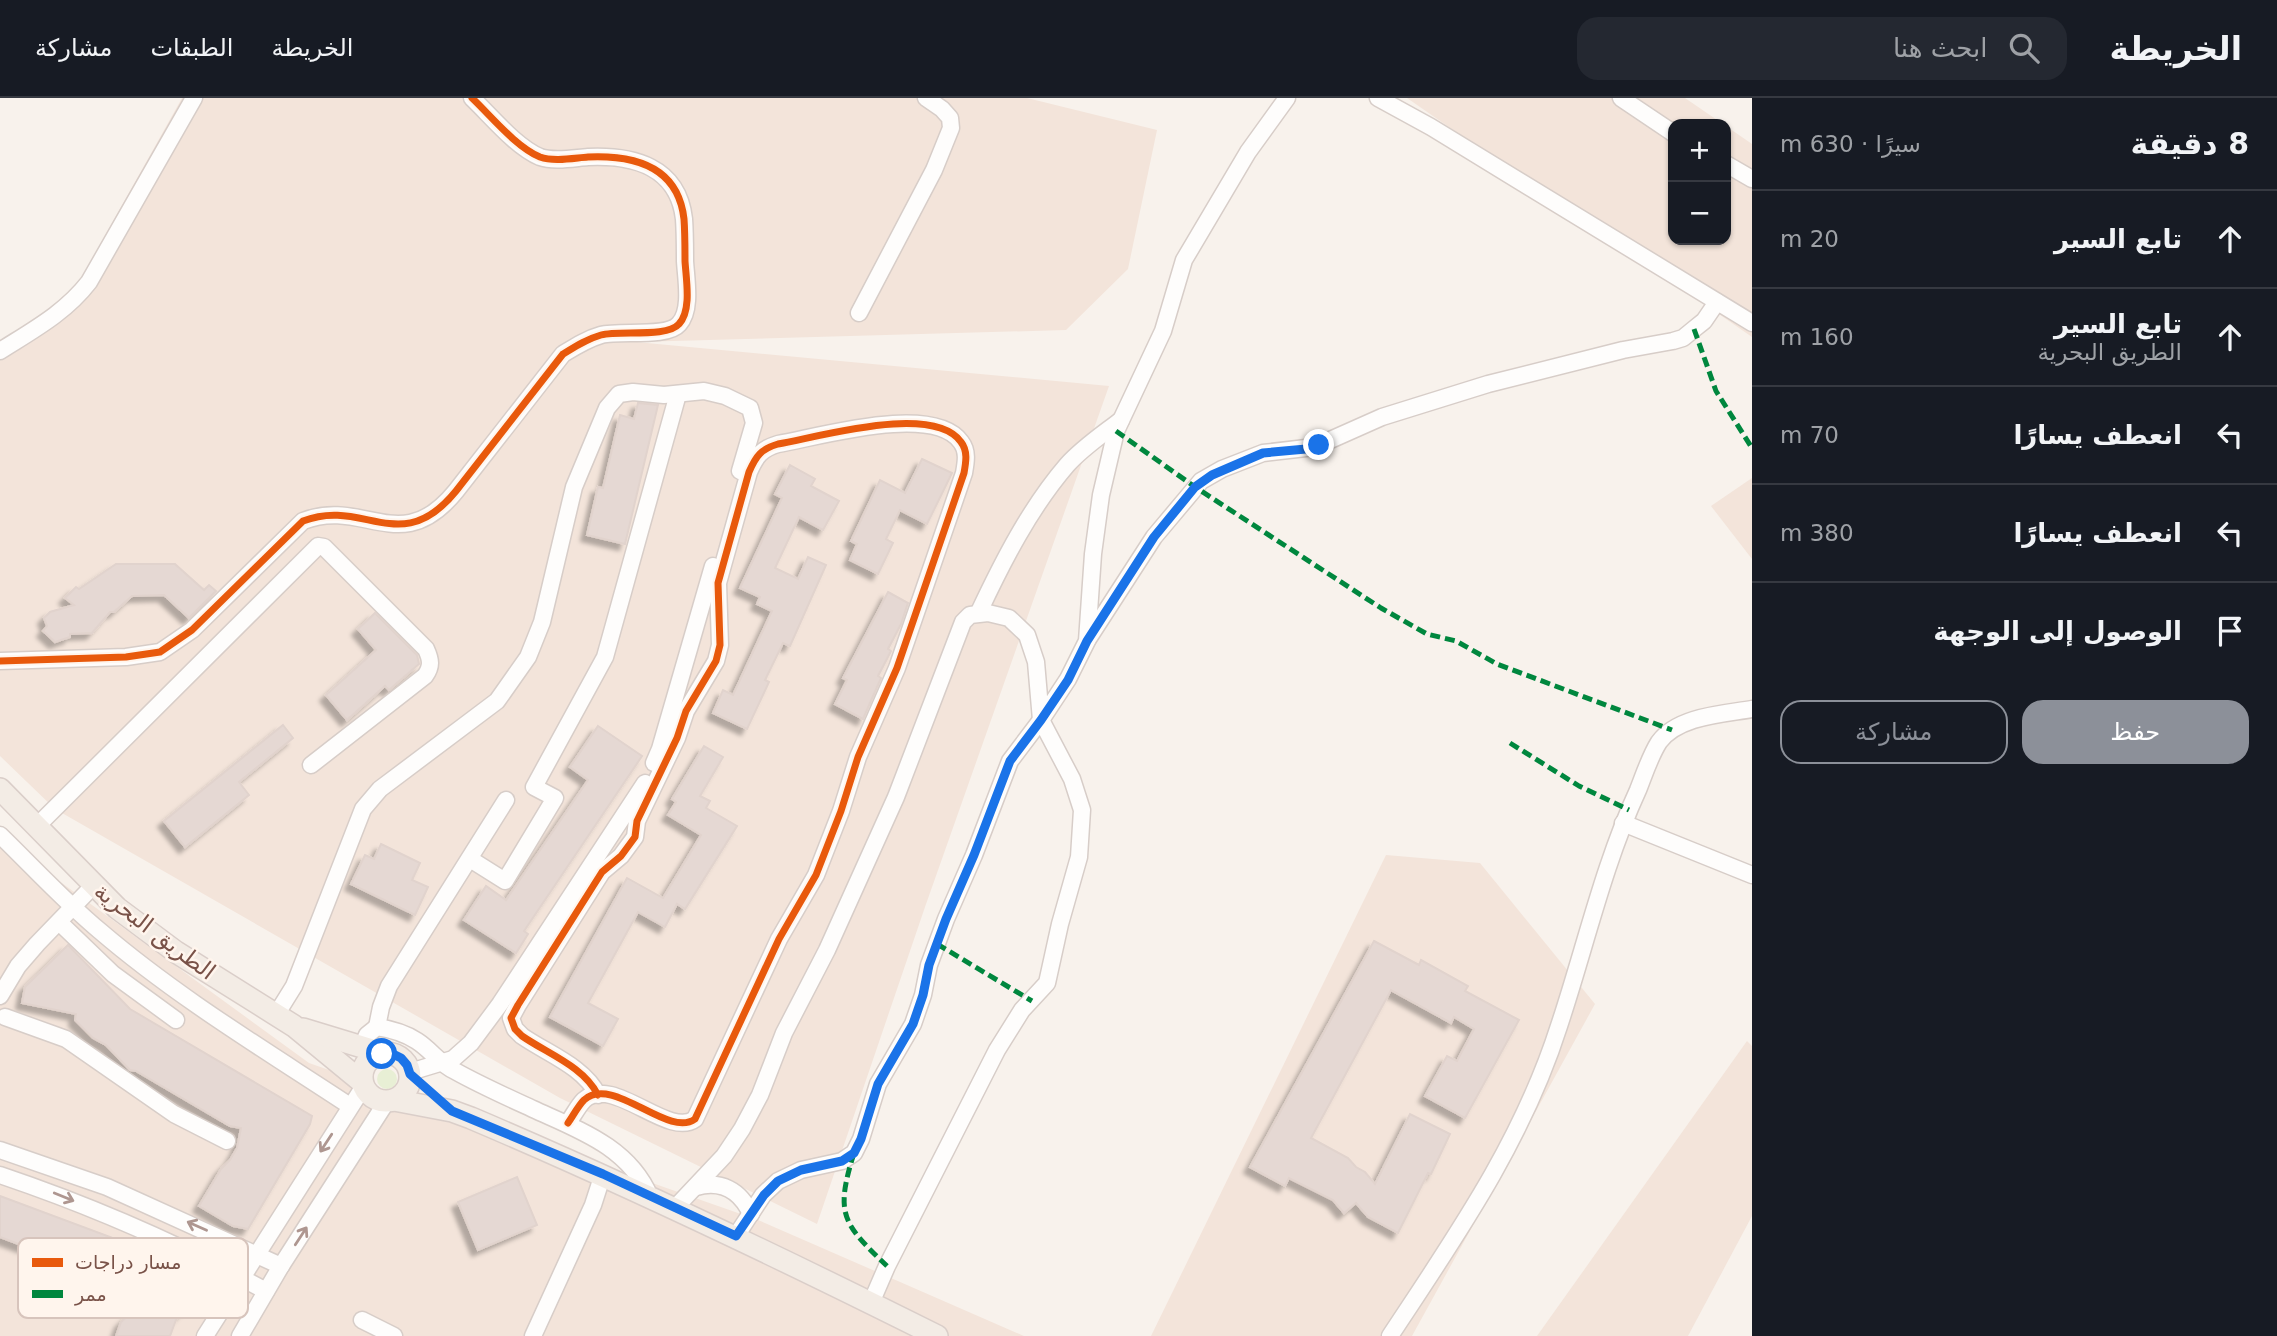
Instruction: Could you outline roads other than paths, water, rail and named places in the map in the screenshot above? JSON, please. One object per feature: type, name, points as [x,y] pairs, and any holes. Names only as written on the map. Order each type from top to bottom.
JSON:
[{"type":"main road","name":"الطريق البحرية","points":[[0,789],[117,908],[165,944],[285,1021]]},
{"type":"main road","points":[[285,1021],[372,1051],[401,1058],[410,1073],[452,1111]]},
{"type":"main road","points":[[285,1021],[363,1084],[371,1096],[452,1111],[603,1174],[736,1236],[937,1336]]},
{"type":"main road","points":[[363,1084],[365,1065],[372,1051]]},
{"type":"main road","points":[[391,1100],[407,1089],[410,1073]]},
{"type":"street","points":[[0,351],[63,311],[89,282],[194,98]]},
{"type":"street","points":[[0,661],[147,656],[171,646],[192,630],[303,521],[325,514],[337,514],[373,522],[408,525],[438,510],[564,354],[580,343],[604,335],[666,331],[680,324],[684,317],[686,290],[683,217],[674,191],[661,175],[655,169],[634,160],[600,157],[542,158],[517,141],[472,98]]},
{"type":"street","points":[[859,313],[934,170],[951,128],[950,118],[942,108],[926,98]]},
{"type":"street","points":[[1087,641],[1093,554],[1101,495],[1116,431],[1163,331],[1184,260],[1194,240],[1248,152],[1287,98]]},
{"type":"street","points":[[1378,98],[1431,127],[1752,323]]},
{"type":"street","points":[[1621,98],[1668,130]]},
{"type":"street","points":[[1731,167],[1752,179]]},
{"type":"street","points":[[736,1236],[764,1195],[787,1175],[842,1161],[854,1153],[878,1084],[913,1024],[929,965],[1010,761],[1068,680],[1087,641],[1154,537],[1201,481],[1222,469],[1263,453],[1306,449],[1319,445],[1382,417],[1477,387],[1609,353],[1684,338],[1704,321],[1717,302]]},
{"type":"street","points":[[285,1021],[294,986],[363,809],[380,789],[497,701],[528,657],[542,622],[574,487],[607,408],[619,394],[633,392],[678,394],[704,391],[739,401],[750,408],[754,424],[660,749],[644,785],[471,1044],[453,1059],[410,1073]]},
{"type":"street","points":[[470,859],[505,881],[555,799],[534,787],[606,657],[678,394]]},
{"type":"street","points":[[979,612],[1008,554],[1050,487],[1069,463],[1121,420]]},
{"type":"street","points":[[568,1123],[584,1100],[598,1094],[622,1100],[676,1123],[689,1123],[697,1115],[779,939],[816,875],[859,757],[901,657],[964,473],[967,457],[963,443],[943,428],[908,422],[866,428],[778,444],[765,448],[755,457],[718,583],[720,645],[716,661],[686,711],[677,738],[637,821],[635,837],[621,856],[602,872],[511,1018],[515,1029],[522,1036],[583,1073],[598,1094]]},
{"type":"street","points":[[37,826],[318,546],[324,548],[426,649],[430,668],[425,676],[311,765]]},
{"type":"street","points":[[674,1209],[733,1143],[760,1095],[785,1033],[827,950],[891,808],[963,622],[970,615],[979,612],[1009,618],[1027,635],[1036,662],[1041,720],[1072,779],[1082,819],[1079,857],[1044,988],[1022,1010],[998,1049],[887,1266],[871,1303]]},
{"type":"street","points":[[1390,1336],[1495,1174],[1529,1105],[1559,1028],[1623,823],[1659,742],[1672,730],[1695,720],[1752,709]]},
{"type":"street","points":[[372,1051],[367,1035],[377,1027],[389,986],[506,800]]},
{"type":"street","points":[[1623,823],[1752,875]]},
{"type":"street","points":[[0,835],[116,944],[199,1007],[350,1106]]},
{"type":"street","points":[[0,996],[18,966],[93,886]]},
{"type":"street","points":[[59,922],[113,974],[176,1020]]},
{"type":"street","points":[[2,1014],[66,1039],[163,1107],[228,1141]]},
{"type":"street","points":[[377,1027],[417,1041],[441,1062],[465,1077],[585,1131],[628,1162],[650,1197]]},
{"type":"street","points":[[248,1266],[363,1084]]},
{"type":"street","points":[[240,1336],[281,1266],[391,1100]]},
{"type":"street","points":[[0,1150],[107,1187],[222,1238]]},
{"type":"street","points":[[533,1336],[593,1205],[603,1174]]},
{"type":"street","points":[[0,1175],[103,1213],[157,1238]]},
{"type":"street","points":[[696,1187],[709,1183],[722,1185],[746,1203],[751,1214]]},
{"type":"street","points":[[248,1249],[281,1266]]},
{"type":"street","points":[[248,1281],[266,1291]]},
{"type":"street","points":[[205,1336],[216,1318]]},
{"type":"street","points":[[362,1320],[394,1336]]}]
